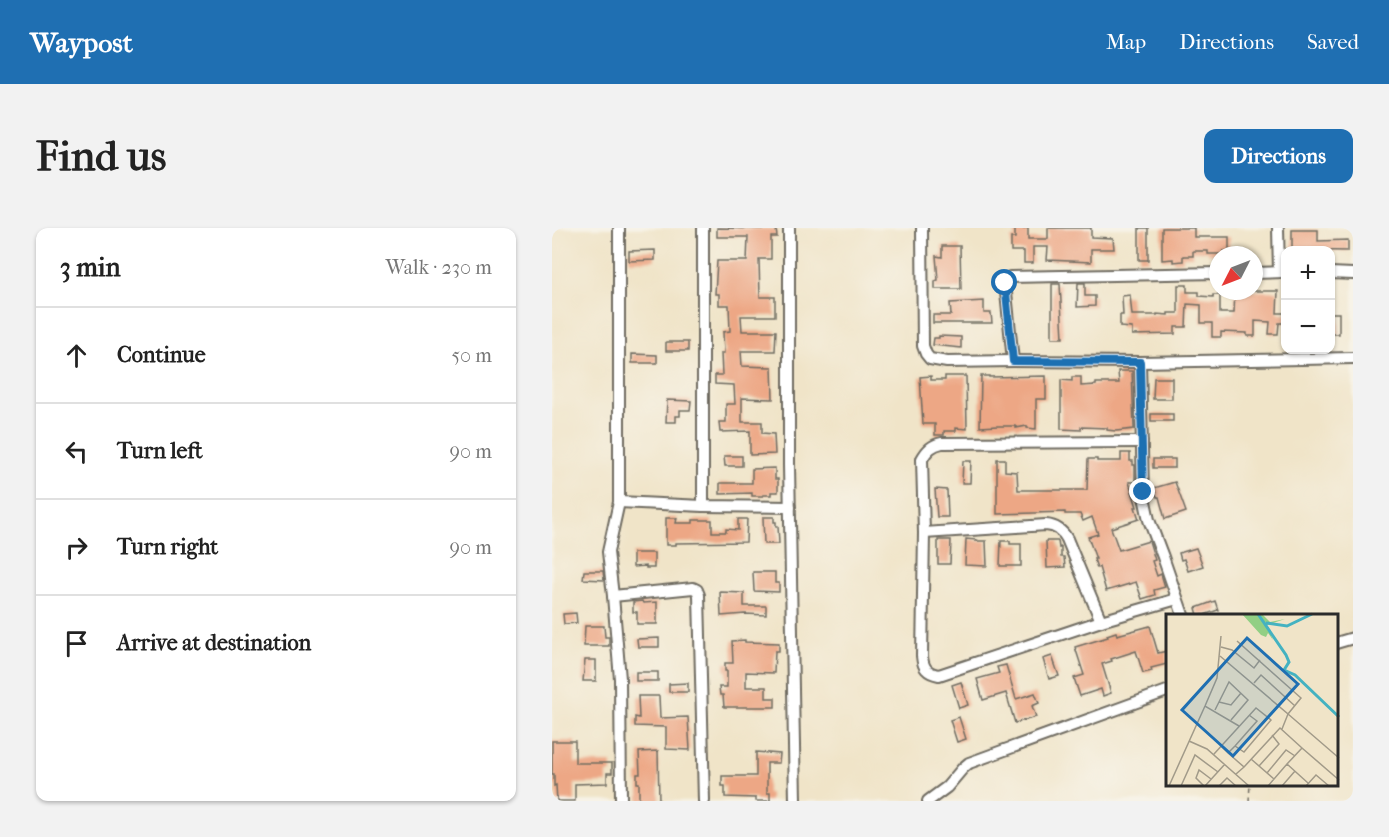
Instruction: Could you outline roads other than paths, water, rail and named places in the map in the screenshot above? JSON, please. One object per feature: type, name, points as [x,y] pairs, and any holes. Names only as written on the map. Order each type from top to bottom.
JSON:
[{"type":"street","points":[[619,228],[619,502],[608,552],[620,679],[621,801]]},
{"type":"street","points":[[702,228],[703,506]]},
{"type":"street","points":[[789,228],[790,507],[795,801]]},
{"type":"street","points":[[922,228],[923,337],[926,354],[930,359],[947,362],[1140,362],[1353,358]]},
{"type":"street","points":[[1278,228],[1281,261]]},
{"type":"street","points":[[1263,273],[1281,272]]},
{"type":"street","points":[[1013,361],[1005,283],[1010,277],[1209,273]]},
{"type":"street","points":[[1335,273],[1353,274]]},
{"type":"street","points":[[1140,362],[1143,492],[1149,520],[1183,614]]},
{"type":"street","points":[[1142,442],[936,444],[925,453],[922,459],[923,665],[927,671],[939,675],[1101,621],[1177,599]]},
{"type":"street","points":[[619,502],[790,507]]},
{"type":"street","points":[[924,533],[1054,526],[1060,529],[1067,539],[1101,621]]},
{"type":"street","points":[[613,596],[693,588],[697,590],[699,595],[704,801]]},
{"type":"street","points":[[1338,642],[1353,638]]},
{"type":"street","points":[[927,801],[947,788],[969,763],[1166,691]]}]
